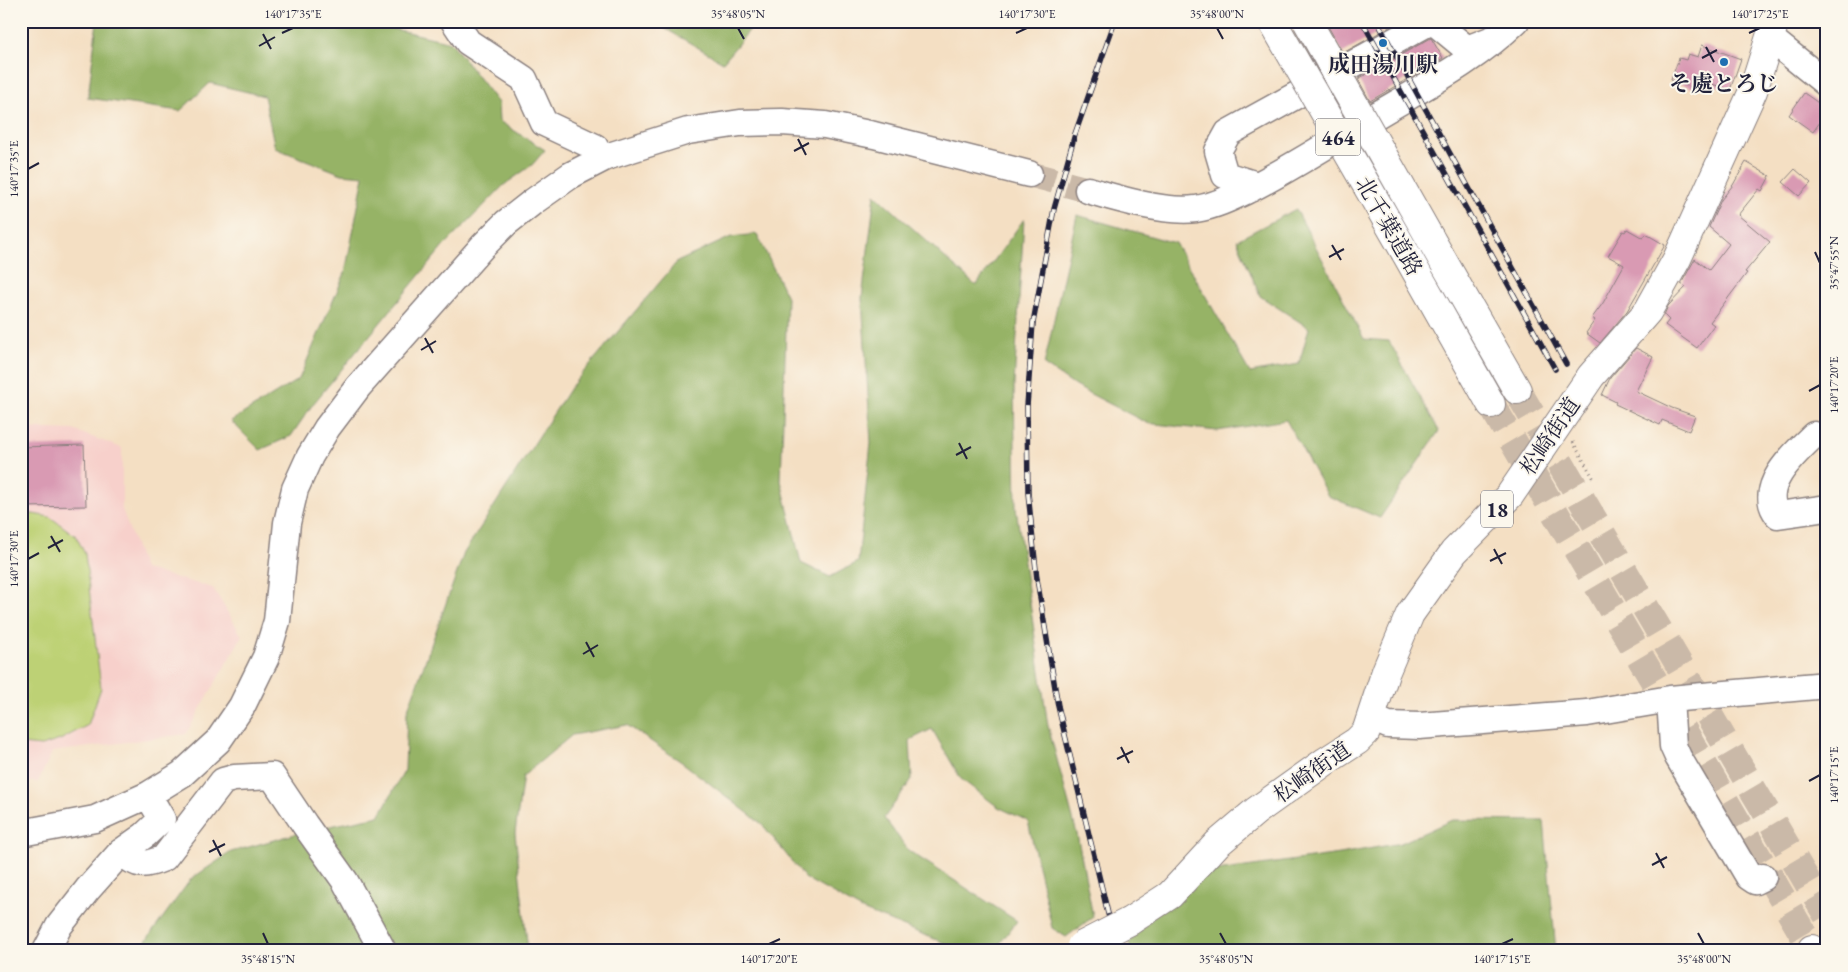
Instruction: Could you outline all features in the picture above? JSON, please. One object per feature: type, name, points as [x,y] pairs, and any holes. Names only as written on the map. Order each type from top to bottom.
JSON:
[{"type":"main road","name":"北千葉道路","points":[[1272,21],[1492,404]]},
{"type":"main road","name":"北千葉道路","points":[[1306,21],[1517,390]]},
{"type":"main road","name":"松崎街道","points":[[1078,948],[1130,921],[1170,895],[1216,844],[1256,811],[1357,741],[1366,732],[1386,671],[1410,614],[1454,552],[1510,495],[1591,376],[1648,310],[1677,259],[1752,92],[1772,30]]},
{"type":"street","points":[[454,21],[468,42],[524,80],[544,123],[595,147]]},
{"type":"street","points":[[1257,185],[1225,175],[1218,151],[1228,133],[1432,21],[1467,49],[1509,28]]},
{"type":"street","points":[[1088,190],[1120,200],[1162,208],[1196,209],[1230,199],[1458,69],[1509,28]]},
{"type":"street","points":[[1772,30],[1827,84]]},
{"type":"street","points":[[21,833],[95,819],[148,795],[182,774],[218,741],[242,706],[259,675],[277,621],[287,523],[295,489],[310,456],[327,428],[358,387],[483,246],[506,223],[571,175],[606,157],[688,131],[740,123],[782,122],[825,125],[874,135],[1029,174]]},
{"type":"street","points":[[1814,435],[1788,459],[1778,476],[1771,496],[1773,509],[1778,515],[1827,508]]},
{"type":"street","points":[[1372,718],[1388,724],[1419,726],[1587,712],[1670,699],[1827,685]]},
{"type":"street","points":[[1670,699],[1673,746],[1678,757],[1748,877],[1755,881],[1763,877]]},
{"type":"street","points":[[121,852],[136,864],[151,864],[164,858],[223,781],[234,778],[272,776],[345,881],[383,951]]},
{"type":"street","points":[[46,951],[59,926],[88,889],[121,852],[146,834],[162,819],[148,795]]},
{"type":"path","points":[[1568,435],[1595,481]]},
{"type":"shaded area","points":[[21,428],[73,430],[122,448],[122,509],[144,569],[213,588],[242,636],[186,734],[52,752],[38,782],[21,781]]},
{"type":"green space","points":[[97,21],[359,21],[451,42],[498,103],[499,121],[545,150],[532,165],[504,185],[442,248],[313,404],[291,436],[260,450],[231,421],[299,379],[345,273],[364,176],[342,174],[275,148],[264,96],[210,83],[180,111],[88,98]]},
{"type":"green space","points":[[652,21],[757,21],[723,62]]},
{"type":"green space","points":[[875,194],[976,286],[1024,219],[1014,385],[1016,508],[1048,726],[1077,834],[1093,917],[1066,937],[1052,928],[1028,821],[998,807],[961,779],[932,729],[910,740],[912,779],[884,818],[909,851],[1017,921],[994,951],[957,948],[862,910],[805,878],[762,824],[683,763],[627,725],[572,735],[523,776],[515,833],[528,951],[141,951],[145,942],[191,879],[231,852],[306,831],[379,816],[405,770],[407,712],[464,553],[570,388],[677,262],[731,237],[757,234],[787,297],[781,481],[801,563],[830,577],[858,562],[871,443],[862,298]]},
{"type":"green space","points":[[1296,209],[1364,339],[1389,341],[1439,431],[1380,518],[1328,496],[1286,420],[1217,431],[1147,423],[1075,386],[1044,365],[1077,215],[1175,243],[1250,373],[1299,364],[1309,328],[1260,296],[1237,240]]},
{"type":"green space","points":[[21,514],[50,517],[76,536],[85,554],[101,688],[88,725],[60,740],[41,746],[21,744]]},
{"type":"green space","points":[[1452,820],[1544,821],[1556,951],[1131,951],[1129,942],[1195,874],[1340,854],[1401,843]]},
{"type":"building","points":[[1325,21],[1400,21],[1343,53]]},
{"type":"building","points":[[1431,38],[1443,58],[1370,101],[1358,79]]},
{"type":"building","points":[[1702,45],[1741,59],[1730,90],[1697,79],[1693,88],[1671,80],[1679,58],[1686,60],[1688,54],[1698,57]]},
{"type":"building","points":[[1804,93],[1827,109],[1827,112],[1813,132],[1789,115]]},
{"type":"building","points":[[1746,162],[1770,176],[1762,191],[1759,189],[1738,215],[1770,242],[1745,272],[1747,273],[1710,322],[1714,325],[1697,348],[1665,325],[1669,320],[1664,315],[1668,306],[1686,287],[1681,284],[1695,259],[1709,270],[1729,244],[1709,227],[1721,200],[1733,185]]},
{"type":"building","points":[[1795,169],[1811,183],[1799,196],[1783,182]]},
{"type":"building","points":[[1627,229],[1643,238],[1646,234],[1665,245],[1627,311],[1600,343],[1586,333],[1595,320],[1592,318],[1603,303],[1624,265],[1608,256],[1623,231],[1625,232]]},
{"type":"building","points":[[1636,348],[1653,357],[1636,391],[1672,408],[1695,416],[1689,431],[1662,420],[1660,425],[1615,404],[1616,402],[1602,395],[1610,378]]},
{"type":"building","points":[[84,445],[86,506],[21,507],[21,447]]},
{"type":"tunnel","points":[[1029,174],[1088,190]]},
{"type":"tunnel","points":[[1517,390],[1827,915]]},
{"type":"tunnel","points":[[1491,404],[1812,949]]},
{"type":"railway","points":[[1115,21],[1075,134],[1054,209],[1033,323],[1027,406],[1028,493],[1037,579],[1058,706],[1117,951]]},
{"type":"railway","points":[[1362,21],[1555,369]]},
{"type":"railway","points":[[1377,21],[1566,364]]},
{"type":"place","name":"成田湯川駅","points":[[1383,43]]},
{"type":"place","name":"そ處とろじ","points":[[1724,62]]}]
